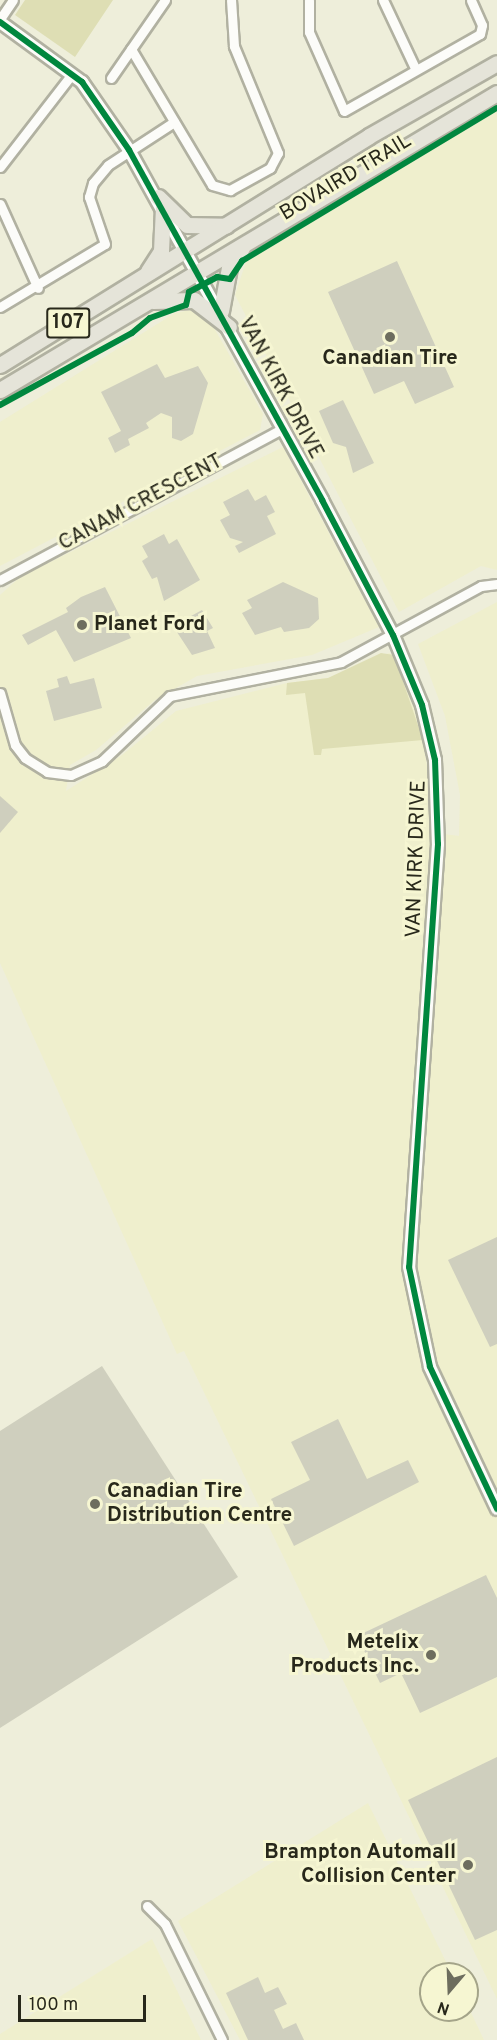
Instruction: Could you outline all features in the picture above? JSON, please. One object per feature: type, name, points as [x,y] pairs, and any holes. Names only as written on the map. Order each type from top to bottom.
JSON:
[{"type":"main road","name":"107","points":[[0,364],[232,225],[369,136],[497,63]]},
{"type":"main road","name":"107","points":[[0,390],[252,237],[497,93]]},
{"type":"main road","points":[[481,102],[497,99]]},
{"type":"main road","points":[[160,202],[187,225],[232,225]]},
{"type":"main road","points":[[137,282],[158,261],[165,234],[160,202]]},
{"type":"main road","points":[[221,311],[230,262],[252,237]]},
{"type":"main road","points":[[147,301],[188,298],[204,305],[229,327]]},
{"type":"street","points":[[0,20],[13,0]]},
{"type":"street","points":[[111,78],[165,0]]},
{"type":"street","points":[[130,50],[218,190],[234,188],[278,158],[234,46],[231,0]]},
{"type":"street","points":[[309,0],[309,32],[344,111],[415,68],[480,34],[482,25],[471,0]]},
{"type":"street","points":[[383,0],[415,68]]},
{"type":"street","name":"VAN KIRK DRIVE","points":[[0,20],[72,74],[129,150],[221,311],[393,634],[430,729],[439,805],[410,1267],[430,1367],[497,1509]]},
{"type":"street","points":[[0,167],[72,74]]},
{"type":"street","points":[[0,307],[38,288],[105,244],[89,196],[103,171],[129,150],[174,122]]},
{"type":"street","points":[[0,204],[38,288]]},
{"type":"street","name":"CANAM CRESCENT","points":[[0,580],[284,428]]},
{"type":"street","points":[[0,693],[15,745],[25,758],[47,772],[70,775],[102,761],[170,696],[341,662],[481,586],[497,584]]},
{"type":"street","points":[[147,1906],[165,1924],[222,2040]]},
{"type":"shaded area","points":[[25,0],[113,0],[75,57],[15,15]]},
{"type":"shaded area","points":[[497,110],[497,570],[481,566],[399,612],[235,295],[246,262]]},
{"type":"shaded area","points":[[196,309],[209,319],[263,414],[260,430],[0,566],[0,422],[175,313]]},
{"type":"shaded area","points":[[283,447],[379,627],[312,655],[197,676],[155,700],[96,750],[70,765],[66,791],[122,755],[176,711],[287,683],[328,678],[389,653],[394,655],[416,711],[423,740],[431,791],[429,832],[459,836],[460,795],[445,716],[418,644],[497,602],[497,1999],[184,1351],[177,1354],[0,963],[0,595],[20,577]]},
{"type":"shaded area","points":[[381,653],[394,655],[423,740],[322,749],[321,755],[314,755],[305,693],[286,695],[287,683],[328,678]]},
{"type":"shaded area","points":[[368,1803],[446,1962],[419,1962],[419,2022],[476,2022],[484,2040],[240,2040],[178,1921]]},
{"type":"shaded area","points":[[152,1939],[201,2040],[0,2040],[0,2034]]},
{"type":"building","name":"Canadian Tire","points":[[397,261],[454,387],[415,404],[404,381],[374,394],[328,292]]},
{"type":"building","points":[[157,364],[165,378],[198,366],[208,383],[193,434],[181,441],[172,438],[172,417],[161,413],[146,423],[149,428],[128,439],[130,445],[115,453],[108,438],[121,431],[101,392]]},
{"type":"building","points":[[343,400],[374,463],[353,473],[346,447],[333,443],[319,411]]},
{"type":"building","points":[[248,489],[255,501],[266,495],[275,512],[267,516],[276,534],[239,553],[235,546],[243,542],[230,538],[220,520],[230,515],[223,502]]},
{"type":"building","points":[[164,534],[169,544],[177,539],[200,580],[164,601],[157,577],[152,579],[142,561],[148,557],[142,546]]},
{"type":"building","points":[[283,582],[318,598],[319,619],[309,628],[284,632],[281,627],[255,635],[242,613],[252,608],[247,600]]},
{"type":"building","name":"Planet Ford","points":[[105,587],[131,638],[74,662],[56,630],[28,645],[22,635],[68,612],[66,608],[81,597]]},
{"type":"building","points":[[202,610],[213,628],[207,631],[215,648],[192,655],[173,626]]},
{"type":"building","points":[[67,676],[70,684],[94,678],[102,708],[54,721],[46,691],[59,687],[57,679]]},
{"type":"building","points":[[0,796],[18,812],[0,833]]},
{"type":"building","points":[[497,1237],[497,1344],[490,1347],[448,1260]]},
{"type":"building","name":"Canadian Tire Distribution Centre","points":[[102,1366],[238,1577],[0,1728],[0,1431]]},
{"type":"building","points":[[338,1419],[367,1479],[408,1460],[419,1482],[294,1546],[271,1499],[310,1480],[291,1442]]},
{"type":"building","name":"Metelix Products Inc.","points":[[486,1575],[497,1598],[497,1677],[420,1713],[401,1673],[380,1683],[357,1636]]},
{"type":"building","name":"Brampton Automall Collision Center","points":[[497,1757],[497,1930],[475,1940],[408,1800]]},
{"type":"building","points":[[258,1977],[265,1993],[278,1987],[287,2004],[274,2010],[283,2029],[296,2023],[304,2040],[248,2040],[226,1993]]},
{"type":"cycle path","points":[[0,22],[82,82],[129,150],[322,500],[393,635],[422,705],[435,760],[438,844],[409,1267],[430,1367],[497,1509]]},
{"type":"cycle path","name":"BOVAIRD TRAIL","points":[[0,405],[132,333],[150,318],[186,305],[189,292],[217,277],[230,279],[242,261],[497,108]]},
{"type":"place","name":"Canadian Tire","points":[[390,337]]},
{"type":"place","name":"Planet Ford","points":[[82,625]]},
{"type":"place","name":"Canadian Tire Distribution Centre","points":[[95,1504]]},
{"type":"place","name":"Metelix Products Inc.","points":[[431,1655]]},
{"type":"place","name":"Brampton Automall Collision Center","points":[[468,1865]]}]
